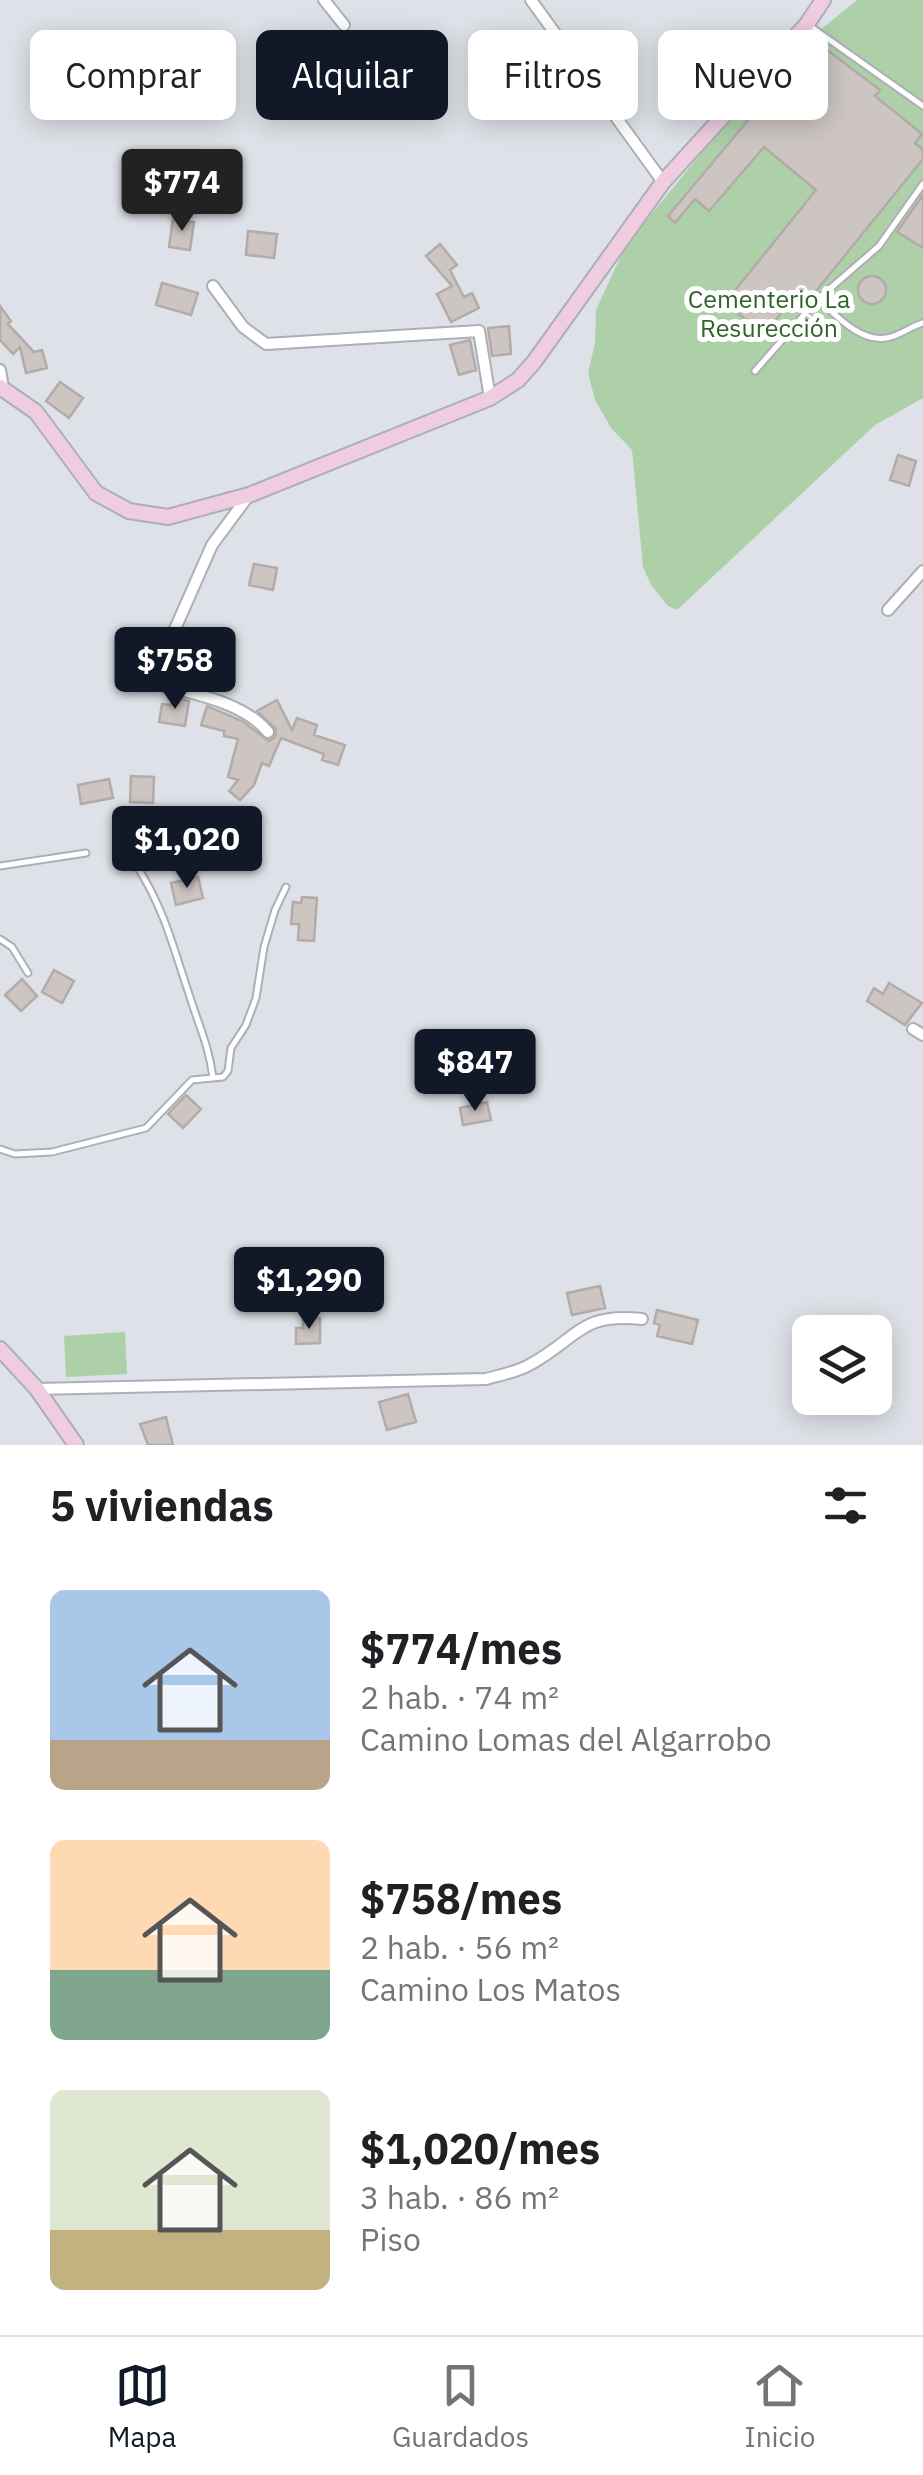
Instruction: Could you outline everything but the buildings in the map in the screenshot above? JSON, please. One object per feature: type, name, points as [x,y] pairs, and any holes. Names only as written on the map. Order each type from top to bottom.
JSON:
[{"type":"street","points":[[324,0],[344,26]]},
{"type":"street","points":[[531,0],[663,182]]},
{"type":"street","points":[[0,370],[1,387],[36,412],[96,493],[128,511],[168,516],[249,495],[490,398],[518,380],[546,347],[663,182],[807,24],[823,0]]},
{"type":"street","points":[[213,286],[244,327],[266,344],[479,331],[490,398]]},
{"type":"street","points":[[249,495],[212,546],[156,672],[163,685],[241,711],[257,719],[268,732]]},
{"type":"street","points":[[888,610],[923,571]]},
{"type":"street","points":[[37,1389],[486,1379],[528,1366],[591,1320],[620,1316],[642,1319]]},
{"type":"street","points":[[0,1349],[37,1389],[76,1445]]},
{"type":"lane","points":[[807,24],[923,106]]},
{"type":"lane","points":[[755,371],[818,299],[878,246],[923,184]]},
{"type":"lane","points":[[818,299],[857,332],[873,338],[888,338],[923,323]]},
{"type":"lane","points":[[0,866],[86,853]]},
{"type":"lane","points":[[138,868],[163,911],[209,1044],[213,1078]]},
{"type":"lane","points":[[0,1149],[15,1154],[52,1152],[146,1128],[192,1080],[223,1077],[232,1048],[251,1011],[264,947],[286,887]]},
{"type":"lane","points":[[0,939],[12,947],[28,974]]},
{"type":"green space","name":"Cementerio La Resurección","points":[[857,0],[923,0],[923,398],[875,425],[677,610],[668,606],[651,585],[643,567],[632,450],[611,428],[595,400],[588,373],[595,343],[596,310],[626,245],[728,120],[828,120],[828,30],[820,30]]},
{"type":"green space","points":[[125,1332],[127,1374],[66,1377],[64,1336]]}]
